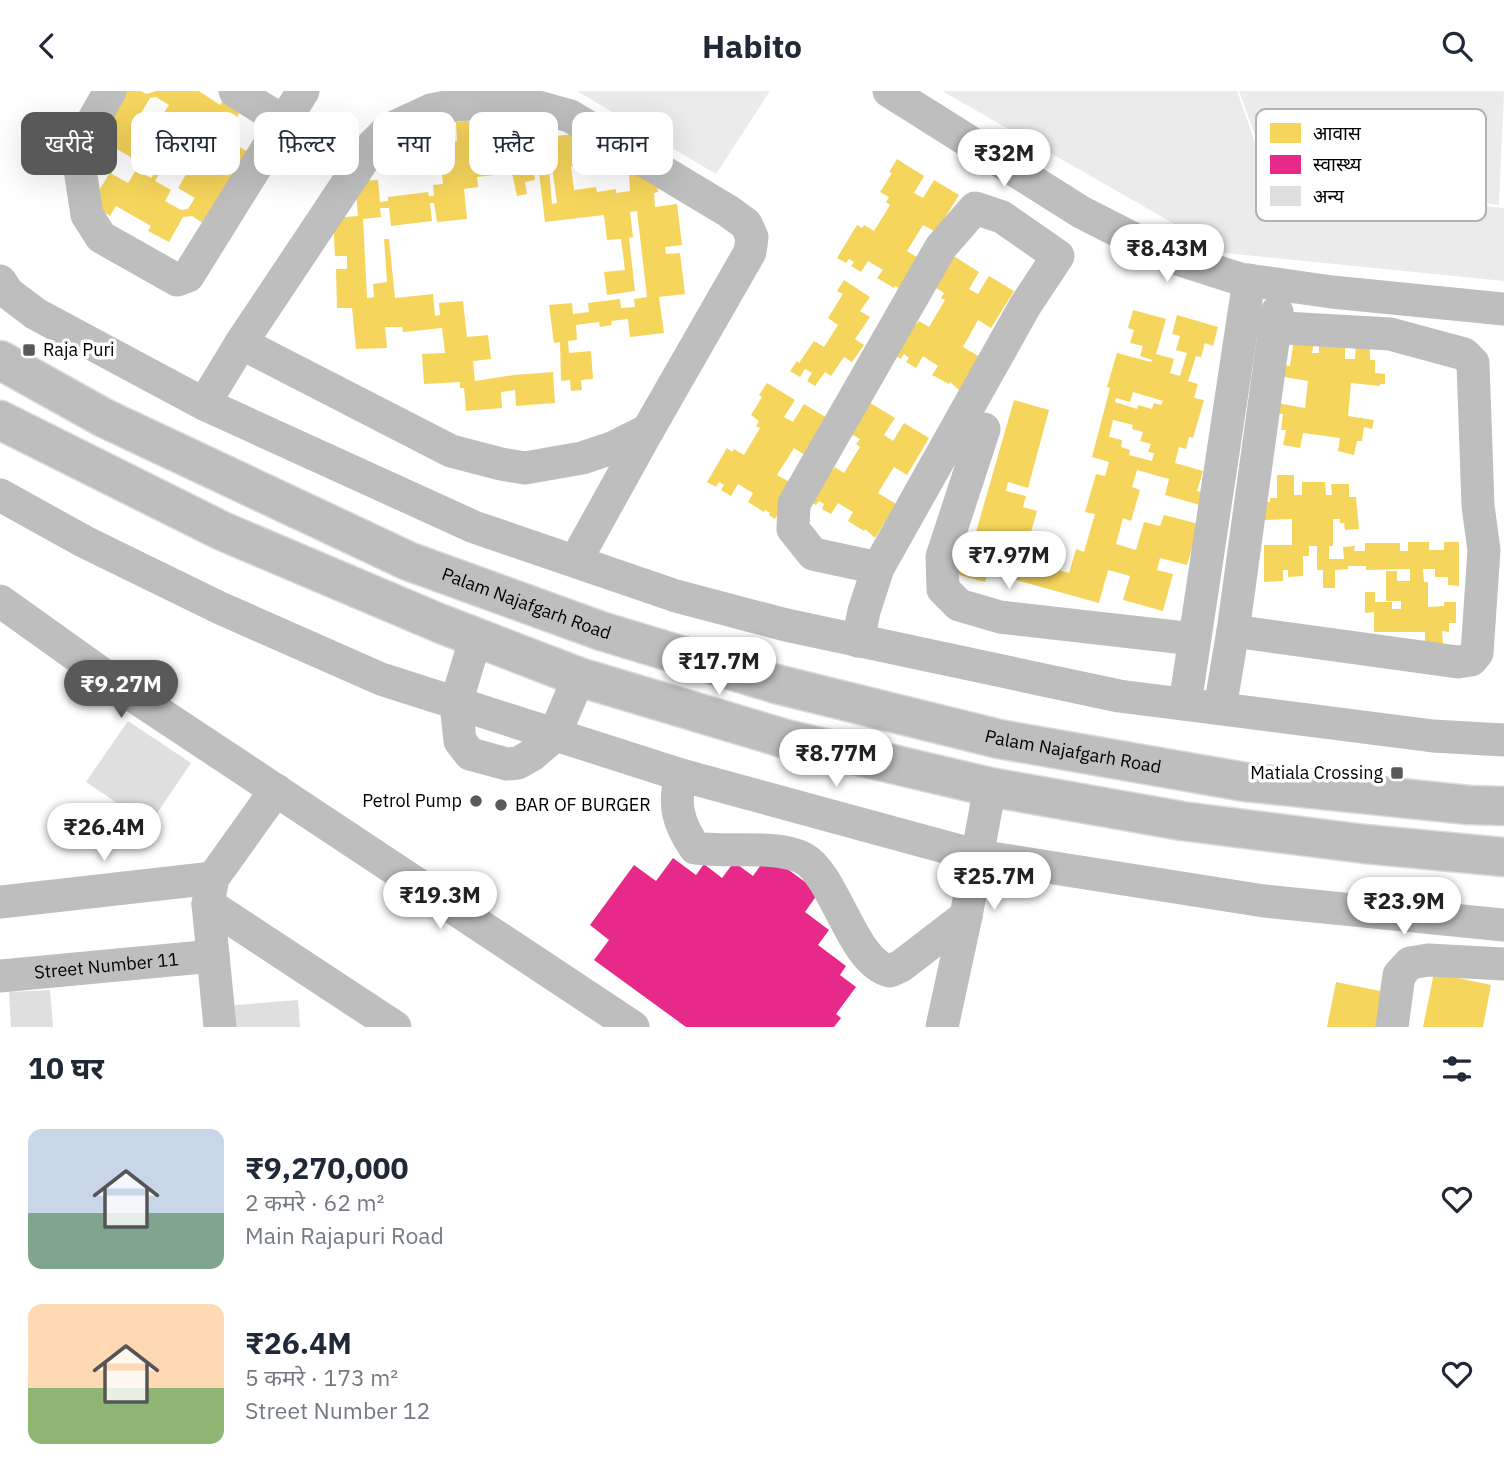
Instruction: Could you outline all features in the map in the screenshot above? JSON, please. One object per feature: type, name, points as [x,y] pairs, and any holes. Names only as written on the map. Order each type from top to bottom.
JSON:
[{"type":"main road","name":"Palam Najafgarh Road","points":[[2,358],[104,418],[408,561],[601,631],[764,680],[999,739],[1231,780],[1469,805],[1504,806]]},
{"type":"main road","points":[[0,420],[222,531],[476,638],[579,677],[786,739],[990,787],[1182,821],[1365,844],[1504,856]]},
{"type":"street","points":[[110,91],[77,149],[88,215],[101,237],[177,280],[188,276],[254,170]]},
{"type":"street","points":[[235,91],[268,112]]},
{"type":"street","points":[[290,112],[303,91]]},
{"type":"street","points":[[889,91],[1081,212],[1165,255],[1249,280],[1332,292],[1504,309]]},
{"type":"street","points":[[204,404],[241,343],[373,145],[387,130],[431,110],[456,105],[531,105],[570,116],[728,211],[747,224],[752,237],[750,253],[736,280],[576,560]]},
{"type":"street","points":[[878,568],[814,554],[793,529],[794,504],[941,247],[975,208],[1002,217],[1058,256]]},
{"type":"street","points":[[858,641],[864,611],[878,568],[1081,212]]},
{"type":"street","points":[[1185,704],[1249,280]]},
{"type":"street","points":[[0,281],[8,293],[36,314],[204,404],[474,527],[676,596],[786,625],[1119,696],[1433,736],[1504,740]]},
{"type":"street","points":[[1220,708],[1281,285]]},
{"type":"street","points":[[1233,631],[1458,662],[1471,660],[1477,653],[1484,550],[1478,506],[1473,363],[1464,355],[1390,334],[1284,328],[1273,333]]},
{"type":"street","points":[[241,343],[450,450],[501,464],[539,467],[582,458],[612,448],[649,430]]},
{"type":"street","points":[[984,429],[942,557],[943,589],[959,605],[1000,617],[1194,639]]},
{"type":"street","points":[[0,495],[85,542],[220,608],[381,679],[681,775],[978,856],[1264,901],[1504,925]]},
{"type":"street","points":[[0,601],[126,691],[633,1027]]},
{"type":"street","points":[[476,638],[456,703],[460,741],[470,754],[507,764],[518,762],[554,736],[579,677]]},
{"type":"street","points":[[681,775],[677,810],[682,830],[695,848],[713,851],[780,852],[804,859],[820,874],[844,920],[876,966],[890,971],[901,966],[966,916]]},
{"type":"street","points":[[942,1027],[990,787]]},
{"type":"street","points":[[220,1027],[213,956],[211,891],[276,790]]},
{"type":"street","points":[[0,902],[211,891],[395,1027]]},
{"type":"street","name":"Street Number 11","points":[[0,976],[213,956]]},
{"type":"street","points":[[1392,1027],[1399,975],[1410,963],[1428,960],[1504,964]]},
{"type":"shaded area","points":[[577,91],[770,91],[716,174],[673,148],[673,112],[612,112]]},
{"type":"shaded area","points":[[942,91],[1237,91],[1256,145],[1256,221],[1486,221],[1486,206],[1504,208],[1504,281],[1225,253]]},
{"type":"shaded area","points":[[1239,91],[1504,91],[1499,205],[1486,204],[1486,109],[1256,109],[1256,138]]},
{"type":"building: आवास","points":[[119,91],[141,91],[146,94],[156,91],[199,91],[220,105],[224,98],[242,107],[240,112],[164,112],[169,105],[156,97],[150,98],[142,112],[131,112],[131,157],[117,149],[117,112],[105,112]]},
{"type":"building: आवास","points":[[469,121],[469,175],[494,175],[477,177],[478,187],[464,189],[467,219],[437,222],[434,203],[430,203],[432,221],[391,226],[389,208],[380,208],[381,217],[363,219],[367,298],[374,297],[373,284],[387,282],[384,239],[389,239],[395,298],[433,294],[435,316],[440,315],[439,303],[463,301],[467,337],[488,335],[491,359],[473,361],[475,381],[553,372],[555,403],[516,406],[515,390],[501,392],[502,408],[466,411],[464,388],[460,388],[460,382],[424,384],[422,354],[445,353],[442,328],[403,332],[402,327],[385,327],[387,348],[356,349],[352,308],[337,308],[336,269],[347,269],[347,256],[335,256],[333,218],[358,216],[355,181],[378,180],[380,202],[388,201],[388,197],[428,192],[429,196],[434,196],[433,185],[443,184],[442,175],[455,175],[456,122]]},
{"type":"building: आवास","points":[[572,134],[571,166],[574,190],[596,187],[597,192],[616,189],[616,193],[630,191],[629,175],[656,175],[658,192],[654,193],[655,207],[677,204],[682,245],[665,247],[666,254],[680,253],[685,294],[659,297],[664,333],[630,337],[628,319],[611,321],[612,325],[600,327],[599,322],[576,325],[577,340],[568,341],[569,353],[591,351],[593,379],[581,380],[582,390],[571,391],[570,380],[561,381],[560,342],[554,343],[549,305],[572,303],[573,314],[589,312],[588,303],[620,299],[621,308],[635,307],[634,299],[647,297],[637,211],[630,212],[633,237],[629,238],[635,291],[607,295],[604,272],[625,270],[621,239],[607,240],[604,215],[545,222],[539,175],[550,175],[552,204],[557,203],[553,175],[558,175],[558,136]]},
{"type":"building: आवास","points":[[240,147],[254,155],[215,231],[192,216],[183,217],[169,242],[148,231],[151,226],[116,206],[110,216],[91,204],[108,175],[128,183],[133,175],[151,178],[159,175],[155,181],[171,190],[165,201],[181,210],[188,209],[195,198],[178,188],[186,175],[240,175]]},
{"type":"building: आवास","points":[[897,159],[924,176],[914,193],[923,198],[934,180],[959,195],[936,232],[923,225],[907,251],[925,262],[900,289],[877,278],[883,270],[868,261],[861,272],[851,266],[854,262],[849,259],[846,263],[837,258],[857,225],[862,228],[864,225],[874,231],[890,205],[886,202],[889,197],[880,192]]},
{"type":"building: आवास","points":[[512,175],[534,175],[535,180],[525,182],[527,194],[517,196]]},
{"type":"building: आवास","points":[[952,255],[979,272],[969,289],[978,294],[989,276],[1014,291],[991,328],[978,320],[963,347],[980,357],[960,391],[950,382],[949,384],[932,375],[938,366],[923,356],[916,368],[906,362],[909,358],[904,354],[901,359],[892,354],[912,321],[917,324],[919,321],[929,327],[945,300],[941,298],[944,293],[936,288]]},
{"type":"building: आवास","points":[[844,280],[870,297],[860,311],[870,317],[855,339],[864,345],[852,362],[844,357],[831,376],[825,372],[815,386],[807,381],[812,373],[805,369],[800,377],[790,371],[814,341],[824,347],[838,325],[828,318],[843,294],[837,291]]},
{"type":"building: आवास","points":[[1133,310],[1166,319],[1156,354],[1174,359],[1170,373],[1180,376],[1187,353],[1176,350],[1180,336],[1172,334],[1177,315],[1218,327],[1213,346],[1205,343],[1201,357],[1196,356],[1188,381],[1198,384],[1194,398],[1204,400],[1193,438],[1189,437],[1186,449],[1179,447],[1175,463],[1203,471],[1197,491],[1207,494],[1203,506],[1165,495],[1169,479],[1137,470],[1132,487],[1140,490],[1131,521],[1123,518],[1116,544],[1136,550],[1144,522],[1160,526],[1164,515],[1199,524],[1187,565],[1160,558],[1157,570],[1173,574],[1163,611],[1123,600],[1130,576],[1108,570],[1099,603],[1016,580],[1023,555],[995,547],[985,582],[952,573],[962,536],[974,539],[1014,400],[1049,410],[1028,488],[1008,482],[1006,491],[1026,496],[1023,507],[1037,511],[1031,532],[1046,536],[1044,545],[1064,550],[1059,570],[1069,573],[1076,549],[1084,552],[1095,514],[1085,512],[1096,474],[1105,476],[1109,462],[1092,457],[1117,353],[1151,362],[1152,360],[1140,356],[1143,346],[1130,343],[1134,330],[1128,328]],"holes":[[[1133,392],[1163,401],[1161,405],[1154,403],[1152,409],[1138,405],[1137,409],[1115,402],[1116,398],[1130,402]],[[1113,420],[1133,425],[1132,429],[1143,432],[1140,441],[1151,444],[1148,452],[1154,453],[1152,461],[1129,455],[1130,450],[1121,447],[1122,440],[1109,437]]]},
{"type":"building: आवास","points":[[1295,332],[1315,334],[1312,353],[1319,353],[1319,344],[1345,345],[1345,359],[1355,359],[1356,341],[1370,348],[1370,360],[1375,360],[1375,373],[1385,374],[1385,384],[1380,386],[1351,383],[1348,416],[1374,420],[1372,429],[1364,427],[1362,441],[1357,441],[1354,455],[1338,451],[1340,438],[1303,433],[1300,448],[1283,445],[1286,430],[1281,430],[1283,414],[1275,413],[1277,403],[1305,408],[1308,381],[1272,375],[1273,364],[1290,366]]},
{"type":"building: आवास","points":[[767,383],[795,400],[784,417],[793,422],[804,404],[829,419],[806,456],[794,448],[777,475],[795,485],[775,519],[770,513],[748,502],[753,493],[738,484],[731,496],[721,490],[724,485],[719,482],[716,487],[707,482],[727,448],[744,455],[760,428],[756,426],[759,421],[751,415]]},
{"type":"building: आवास","points":[[867,401],[895,418],[884,435],[893,441],[904,423],[929,438],[907,475],[894,467],[878,493],[896,504],[875,538],[865,529],[864,531],[848,521],[853,512],[838,503],[831,514],[822,509],[824,504],[819,501],[816,505],[807,500],[827,468],[833,470],[835,467],[844,473],[860,447],[856,444],[860,439],[851,434]]},
{"type":"building: आवास","points":[[1277,475],[1294,475],[1294,495],[1302,495],[1302,482],[1325,482],[1326,495],[1332,495],[1331,484],[1349,484],[1349,497],[1356,497],[1359,529],[1345,530],[1340,519],[1333,519],[1333,546],[1329,546],[1329,559],[1344,559],[1343,547],[1355,546],[1354,551],[1365,551],[1365,543],[1400,543],[1400,551],[1408,551],[1408,542],[1429,542],[1429,550],[1444,550],[1444,542],[1459,542],[1459,586],[1448,585],[1448,577],[1435,577],[1435,569],[1423,569],[1424,582],[1428,582],[1428,607],[1444,606],[1444,602],[1456,602],[1456,623],[1449,623],[1449,632],[1442,631],[1443,644],[1425,645],[1425,632],[1374,632],[1374,612],[1365,613],[1365,592],[1375,592],[1375,602],[1392,602],[1392,609],[1401,609],[1401,601],[1386,601],[1386,571],[1397,571],[1397,581],[1410,581],[1410,569],[1366,570],[1366,566],[1348,566],[1348,569],[1335,570],[1335,588],[1323,588],[1323,570],[1317,570],[1317,546],[1309,546],[1309,556],[1303,556],[1303,576],[1288,577],[1288,570],[1283,570],[1283,581],[1264,582],[1264,545],[1292,545],[1292,519],[1265,520],[1265,502],[1270,502],[1270,498],[1277,498]]},
{"type":"building: आवास","points":[[1434,973],[1491,985],[1483,1027],[1423,1027]]},
{"type":"building: आवास","points":[[1336,982],[1395,994],[1388,1027],[1327,1027]]},
{"type":"building: स्वास्थ्य","points":[[768,855],[819,892],[805,912],[829,930],[818,945],[846,966],[840,975],[856,987],[836,1014],[841,1018],[834,1027],[686,1027],[594,960],[609,940],[590,925],[634,865],[656,881],[673,858],[696,875],[704,864],[722,878],[734,862],[753,876]]},
{"type":"building: अन्य","points":[[128,721],[191,763],[149,825],[86,782]]},
{"type":"building: अन्य","points":[[50,990],[53,1027],[11,1027],[9,992]]},
{"type":"building: अन्य","points":[[298,1000],[300,1027],[227,1027],[225,1006]]},
{"type":"place","name":"Raja Puri","points":[[29,350]]},
{"type":"place","name":"Matiala Crossing","points":[[1397,773]]},
{"type":"place","name":"Petrol Pump","points":[[476,801]]},
{"type":"place","name":"BAR OF BURGER","points":[[501,805]]}]
